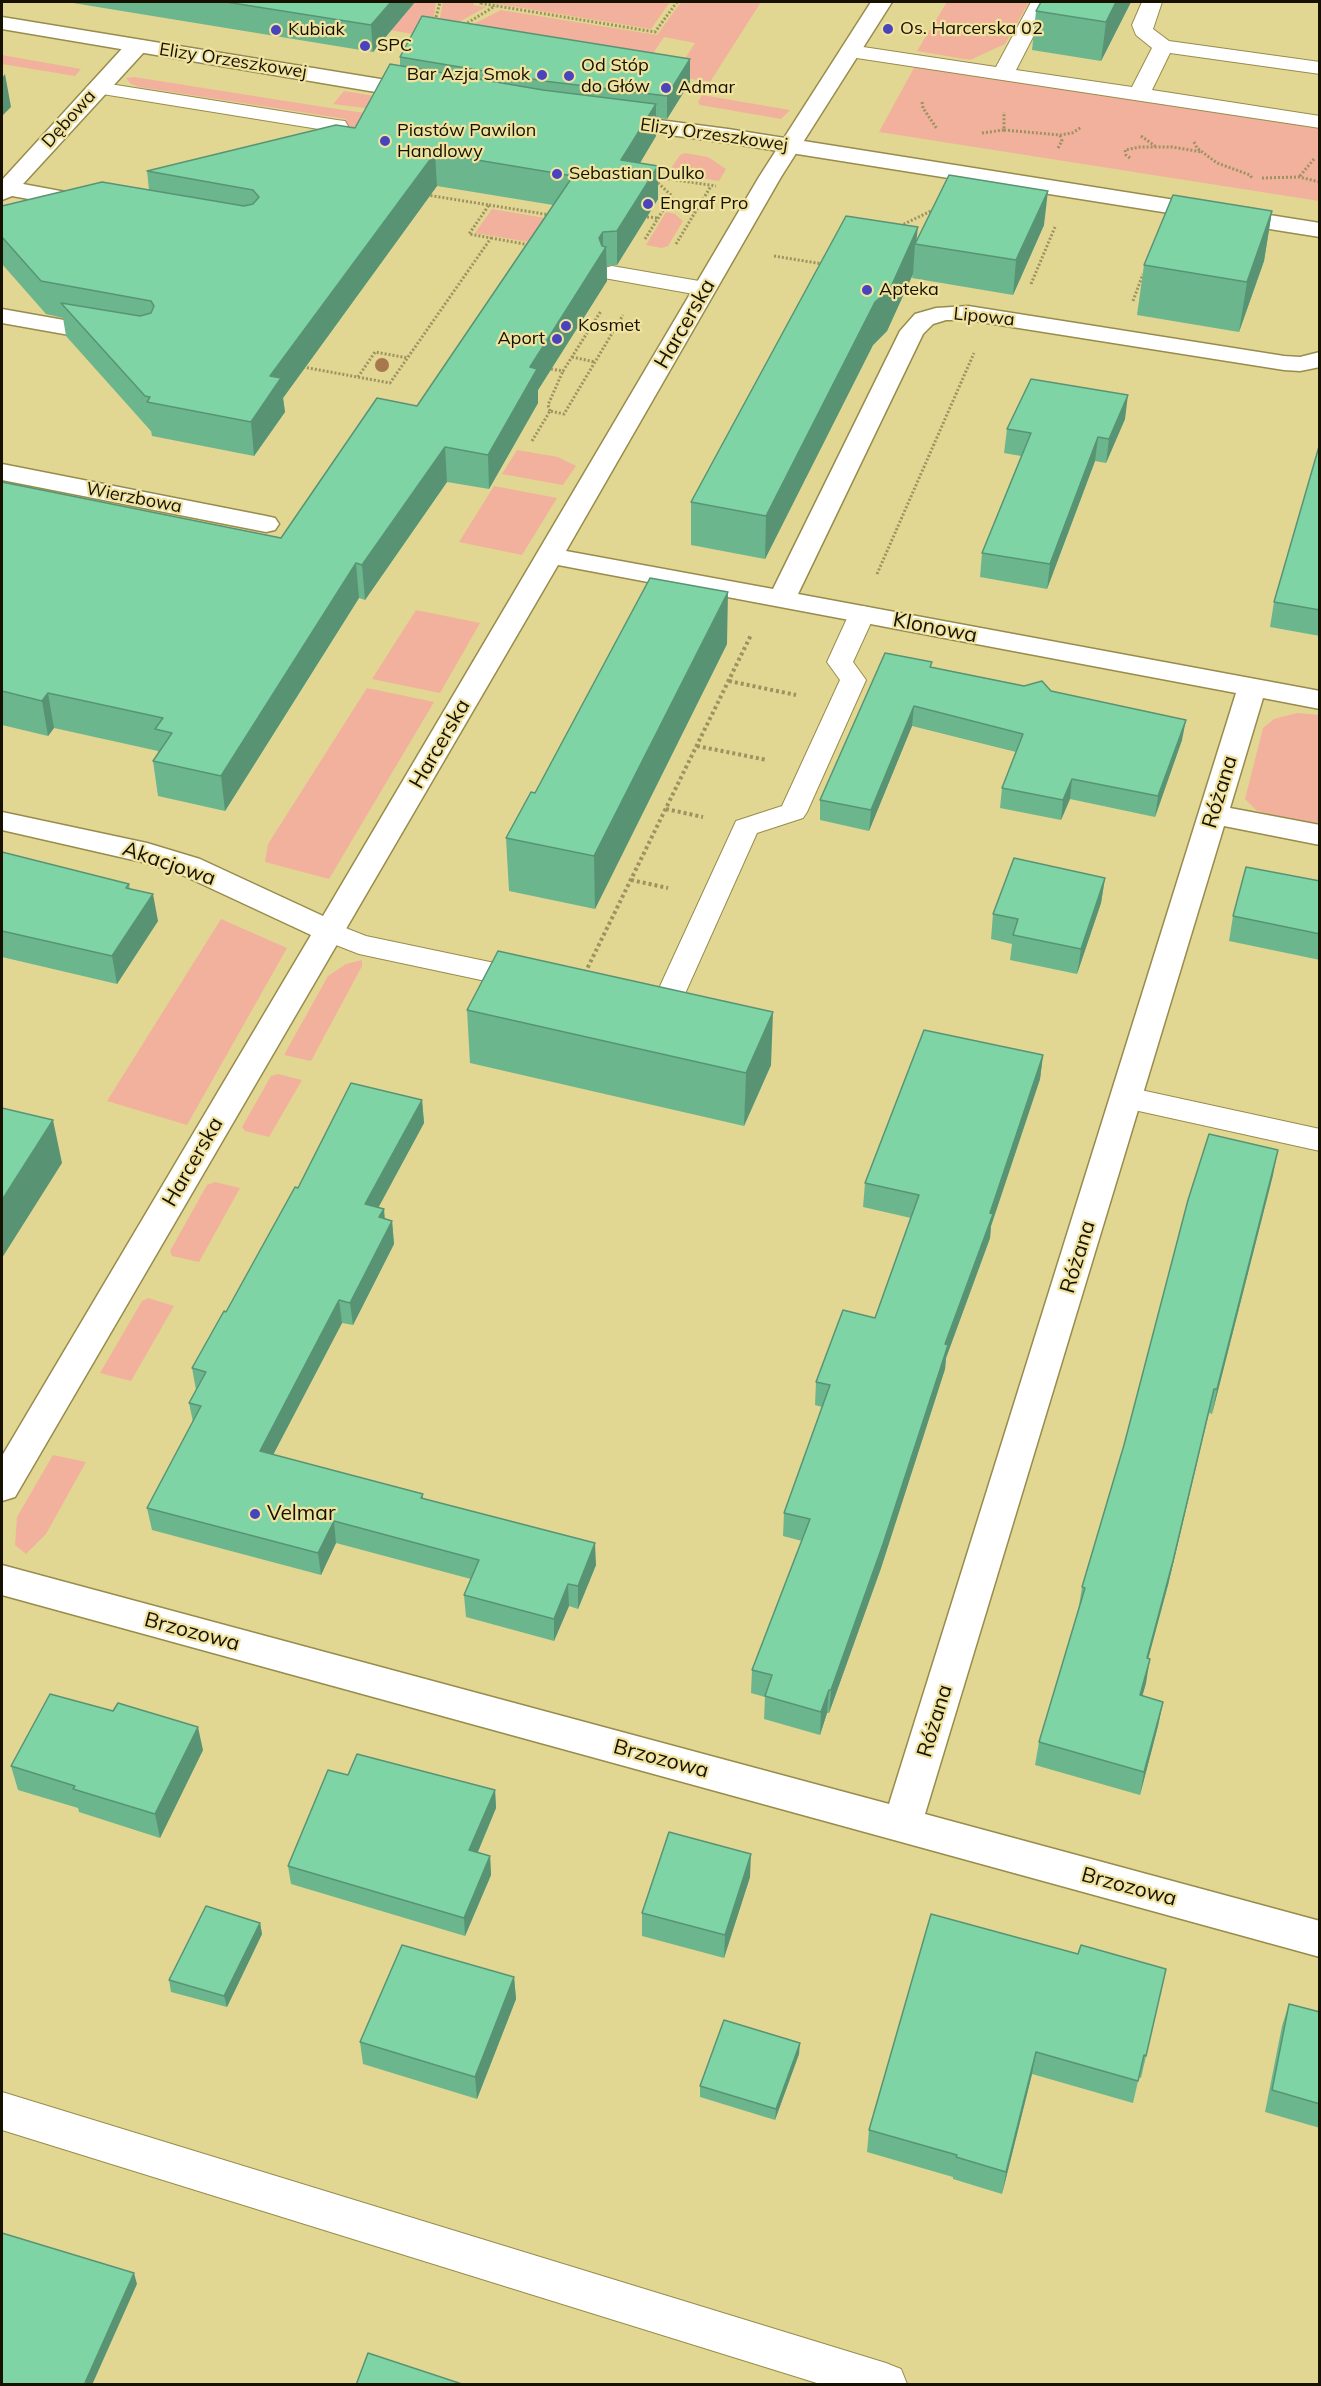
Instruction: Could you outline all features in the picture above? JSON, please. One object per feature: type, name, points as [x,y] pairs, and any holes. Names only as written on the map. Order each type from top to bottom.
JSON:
[{"type":"street","name":"Harcerska","points":[[2,1487],[705,289],[790,146],[881,2]]},
{"type":"street","name":"Elizy Orzeszkowej","points":[[2,23],[444,96]]},
{"type":"street","name":"Dębowa","points":[[4,191],[137,46]]},
{"type":"street","name":"Elizy Orzeszkowej","points":[[589,118],[790,146],[1320,230]]},
{"type":"street","points":[[4,191],[110,206]]},
{"type":"street","name":"Lipowa","points":[[782,599],[912,331],[924,320],[945,314],[968,313],[1284,363],[1300,364],[1320,359]]},
{"type":"street","points":[[2,316],[134,339]]},
{"type":"street","name":"Wierzbowa","points":[[2,472],[266,524]]},
{"type":"street","name":"Klonowa","points":[[550,556],[1320,700]]},
{"type":"street","name":"Różana","points":[[902,1825],[1252,688]]},
{"type":"street","points":[[1213,814],[1320,835]]},
{"type":"street","name":"Akacjowa","points":[[2,821],[147,853],[189,866],[328,931]]},
{"type":"street","name":"Brzozowa","points":[[2,1580],[1320,1939]]},
{"type":"lane","points":[[1003,74],[1041,2]]},
{"type":"lane","points":[[1152,2],[1142,26],[1143,31],[1162,46],[1320,68]]},
{"type":"lane","points":[[1146,96],[1162,46]]},
{"type":"lane","points":[[850,51],[1320,122]]},
{"type":"lane","points":[[97,88],[337,126]]},
{"type":"lane","points":[[612,273],[705,289]]},
{"type":"lane","points":[[609,997],[664,1009],[746,826],[793,812],[853,680],[840,662],[862,614]]},
{"type":"lane","points":[[328,931],[359,944],[577,990]]},
{"type":"lane","points":[[1127,1098],[1320,1140]]},
{"type":"lane","points":[[2,2111],[886,2385]]},
{"type":"path","points":[[435,23],[440,2]]},
{"type":"path","points":[[481,2],[479,3],[655,32],[677,2]]},
{"type":"path","points":[[459,27],[495,6]]},
{"type":"path","points":[[975,134],[1004,130],[1001,86],[1003,74]]},
{"type":"path","points":[[1146,96],[1152,108],[1179,123],[1191,136],[1197,148],[1217,163],[1250,175],[1255,184]]},
{"type":"path","points":[[921,98],[923,108],[931,116],[939,134]]},
{"type":"path","points":[[1132,160],[1126,155],[1125,150],[1140,147],[1172,147],[1204,153]]},
{"type":"path","points":[[1299,177],[1313,162],[1315,155]]},
{"type":"path","points":[[642,244],[672,196],[651,176],[711,186],[673,248]]},
{"type":"path","points":[[1252,178],[1299,177],[1320,182]]},
{"type":"path","points":[[421,194],[553,216]]},
{"type":"path","points":[[489,205],[469,234],[533,245]]},
{"type":"path","points":[[665,207],[695,211]]},
{"type":"path","points":[[893,229],[933,210]]},
{"type":"path","points":[[647,217],[658,218]]},
{"type":"path","points":[[876,576],[978,345],[1012,326],[1057,224]]},
{"type":"path","points":[[302,366],[390,383],[490,238]]},
{"type":"path","points":[[767,254],[823,264]]},
{"type":"path","points":[[1119,337],[1144,272]]},
{"type":"path","points":[[550,411],[564,414],[624,314]]},
{"type":"path","points":[[532,441],[550,411],[548,405],[563,371],[593,323]]},
{"type":"path","points":[[590,328],[613,332]]},
{"type":"path","points":[[358,377],[375,352],[408,358]]},
{"type":"path","points":[[572,357],[595,362]]},
{"type":"path","points":[[551,369],[563,371]]},
{"type":"path","points":[[577,990],[752,633]]},
{"type":"path","points":[[729,681],[842,704]]},
{"type":"path","points":[[697,746],[812,769]]},
{"type":"shaded area","points":[[436,2],[431,37],[227,3]]},
{"type":"shaded area","points":[[443,2],[475,2],[473,5],[486,7],[443,31],[439,22]]},
{"type":"shaded area","points":[[485,2],[670,2],[651,29]]},
{"type":"shaded area","points":[[681,2],[761,2],[710,82],[674,76],[695,43],[664,37],[641,71],[464,29],[501,10],[657,35]]},
{"type":"shaded area","points":[[947,2],[1029,2],[1005,44],[970,60],[917,51]]},
{"type":"shaded area","points":[[2,55],[81,69],[75,76],[2,64]]},
{"type":"shaded area","points":[[915,66],[1319,128],[1319,201],[879,132]]},
{"type":"shaded area","points":[[134,77],[393,117],[322,151],[346,119],[139,87],[131,84],[126,78]]},
{"type":"shaded area","points":[[344,91],[399,100],[396,112],[333,104]]},
{"type":"shaded area","points":[[702,95],[790,110],[781,119],[700,105],[698,102]]},
{"type":"shaded area","points":[[685,153],[708,157],[726,169],[719,181],[668,173],[680,155]]},
{"type":"shaded area","points":[[492,209],[545,218],[529,242],[475,233]]},
{"type":"shaded area","points":[[666,212],[675,214],[683,221],[668,246],[662,248],[646,245]]},
{"type":"shaded area","points":[[517,450],[558,457],[576,466],[563,485],[502,474]]},
{"type":"shaded area","points":[[494,486],[557,498],[522,555],[459,542]]},
{"type":"shaded area","points":[[416,610],[480,623],[440,693],[372,679]]},
{"type":"shaded area","points":[[367,688],[434,702],[329,879],[265,862],[268,844]]},
{"type":"shaded area","points":[[1297,713],[1319,715],[1319,825],[1269,815],[1256,810],[1245,799],[1263,728],[1274,719]]},
{"type":"shaded area","points":[[221,919],[287,948],[187,1125],[107,1101]]},
{"type":"shaded area","points":[[362,960],[362,966],[311,1061],[284,1055],[328,976],[346,964]]},
{"type":"shaded area","points":[[278,1074],[302,1080],[269,1137],[245,1131],[242,1127],[271,1076]]},
{"type":"shaded area","points":[[215,1182],[240,1188],[199,1262],[172,1256],[170,1251],[207,1185]]},
{"type":"shaded area","points":[[148,1298],[174,1306],[131,1381],[100,1373],[142,1301]]},
{"type":"shaded area","points":[[53,1455],[86,1462],[46,1534],[26,1554],[15,1545],[17,1517]]},
{"type":"building","points":[[226,2],[391,2],[371,25]]},
{"type":"building","points":[[1041,2],[1116,2],[1106,22],[1036,11]]},
{"type":"building","points":[[422,16],[690,59],[667,96],[544,81],[400,57]]},
{"type":"building","points":[[390,64],[543,90],[656,104],[621,160],[658,166],[617,231],[603,232],[599,238],[602,246],[606,247],[530,367],[537,369],[488,455],[445,447],[362,565],[356,563],[221,776],[153,761],[172,733],[155,729],[163,718],[48,693],[42,701],[2,691],[2,482],[281,538],[377,398],[417,406],[573,176],[435,153],[270,376],[281,378],[251,422],[147,402],[150,397],[145,396],[61,303],[140,316],[151,313],[154,306],[151,301],[41,281],[2,237],[2,206],[102,182],[244,206],[253,204],[259,197],[253,190],[147,171],[336,125],[355,128]]},
{"type":"building","points":[[949,175],[1048,191],[1016,260],[915,244]]},
{"type":"building","points":[[1173,195],[1272,211],[1247,282],[1144,265]]},
{"type":"building","points":[[846,216],[918,227],[890,289],[875,302],[766,516],[691,502]]},
{"type":"building","points":[[1031,379],[1128,395],[1109,439],[1098,437],[1050,564],[982,553],[1031,433],[1007,429]]},
{"type":"building","points":[[1320,443],[1320,610],[1274,602]]},
{"type":"building","points":[[650,578],[728,592],[594,856],[506,838],[531,792],[535,793]]},
{"type":"building","points":[[885,653],[932,662],[930,667],[1024,686],[1042,681],[1051,691],[1186,720],[1158,796],[1072,779],[1063,800],[1002,788],[1023,734],[914,706],[871,810],[820,800]]},
{"type":"building","points":[[2,852],[129,884],[126,888],[153,894],[112,956],[2,931]]},
{"type":"building","points":[[1014,858],[1105,878],[1081,949],[1013,935],[1018,919],[993,914]]},
{"type":"building","points":[[1246,867],[1320,881],[1320,934],[1233,916]]},
{"type":"building","points":[[498,951],[773,1012],[746,1073],[467,1010]]},
{"type":"building","points":[[924,1030],[1043,1055],[990,1213],[993,1214],[945,1344],[948,1345],[883,1544],[821,1712],[765,1696],[772,1675],[752,1670],[810,1519],[784,1513],[830,1385],[816,1382],[843,1310],[875,1318],[919,1195],[865,1183]]},
{"type":"building","points":[[351,1083],[422,1100],[365,1204],[384,1209],[379,1217],[392,1221],[350,1303],[339,1300],[260,1451],[423,1494],[421,1498],[595,1543],[578,1586],[568,1584],[554,1619],[464,1595],[479,1560],[334,1521],[318,1553],[147,1508],[201,1406],[189,1403],[206,1372],[192,1368],[224,1311],[226,1312],[295,1187],[298,1188]]},
{"type":"building","points":[[2,1108],[53,1120],[2,1200]]},
{"type":"building","points":[[1209,1134],[1278,1150],[1217,1389],[1214,1389],[1147,1658],[1150,1659],[1140,1695],[1163,1702],[1144,1772],[1039,1742],[1085,1588],[1082,1587],[1124,1445],[1188,1200]]},
{"type":"building","points":[[50,1694],[113,1711],[118,1703],[198,1727],[155,1814],[73,1789],[75,1786],[11,1766]]},
{"type":"building","points":[[357,1754],[495,1790],[469,1850],[490,1856],[464,1918],[288,1866],[328,1770],[348,1775]]},
{"type":"building","points":[[669,1832],[751,1854],[725,1935],[642,1913]]},
{"type":"building","points":[[206,1906],[260,1923],[224,1996],[169,1980]]},
{"type":"building","points":[[931,1914],[1078,1954],[1081,1945],[1166,1969],[1138,2081],[1036,2052],[1006,2172],[956,2157],[957,2155],[869,2130]]},
{"type":"building","points":[[402,1945],[514,1977],[475,2077],[360,2042]]},
{"type":"building","points":[[1289,2004],[1320,2012],[1320,2104],[1272,2090]]},
{"type":"building","points":[[724,2020],[800,2043],[776,2109],[700,2086]]},
{"type":"building","points":[[2,2233],[134,2273],[84,2385],[2,2385]]},
{"type":"building","points":[[368,2353],[465,2385],[356,2385]]},
{"type":"place","name":"Os. Harcerska 02","points":[[888,29]]},
{"type":"place","name":"Kubiak","points":[[276,30]]},
{"type":"place","name":"SPC","points":[[365,46]]},
{"type":"place","name":"Bar Azja Smok","points":[[542,75]]},
{"type":"place","name":"Od Stóp do Głów","points":[[569,76]]},
{"type":"place","name":"Admar","points":[[666,88]]},
{"type":"place","name":"Piastów Pawilon Handlowy","points":[[385,141]]},
{"type":"place","name":"Sebastian Dulko","points":[[557,174]]},
{"type":"place","name":"Engraf Pro","points":[[648,204]]},
{"type":"place","name":"Apteka","points":[[867,290]]},
{"type":"place","name":"Kosmet","points":[[566,326]]},
{"type":"place","name":"Aport","points":[[557,339]]},
{"type":"place","name":"Velmar","points":[[255,1514]]}]
